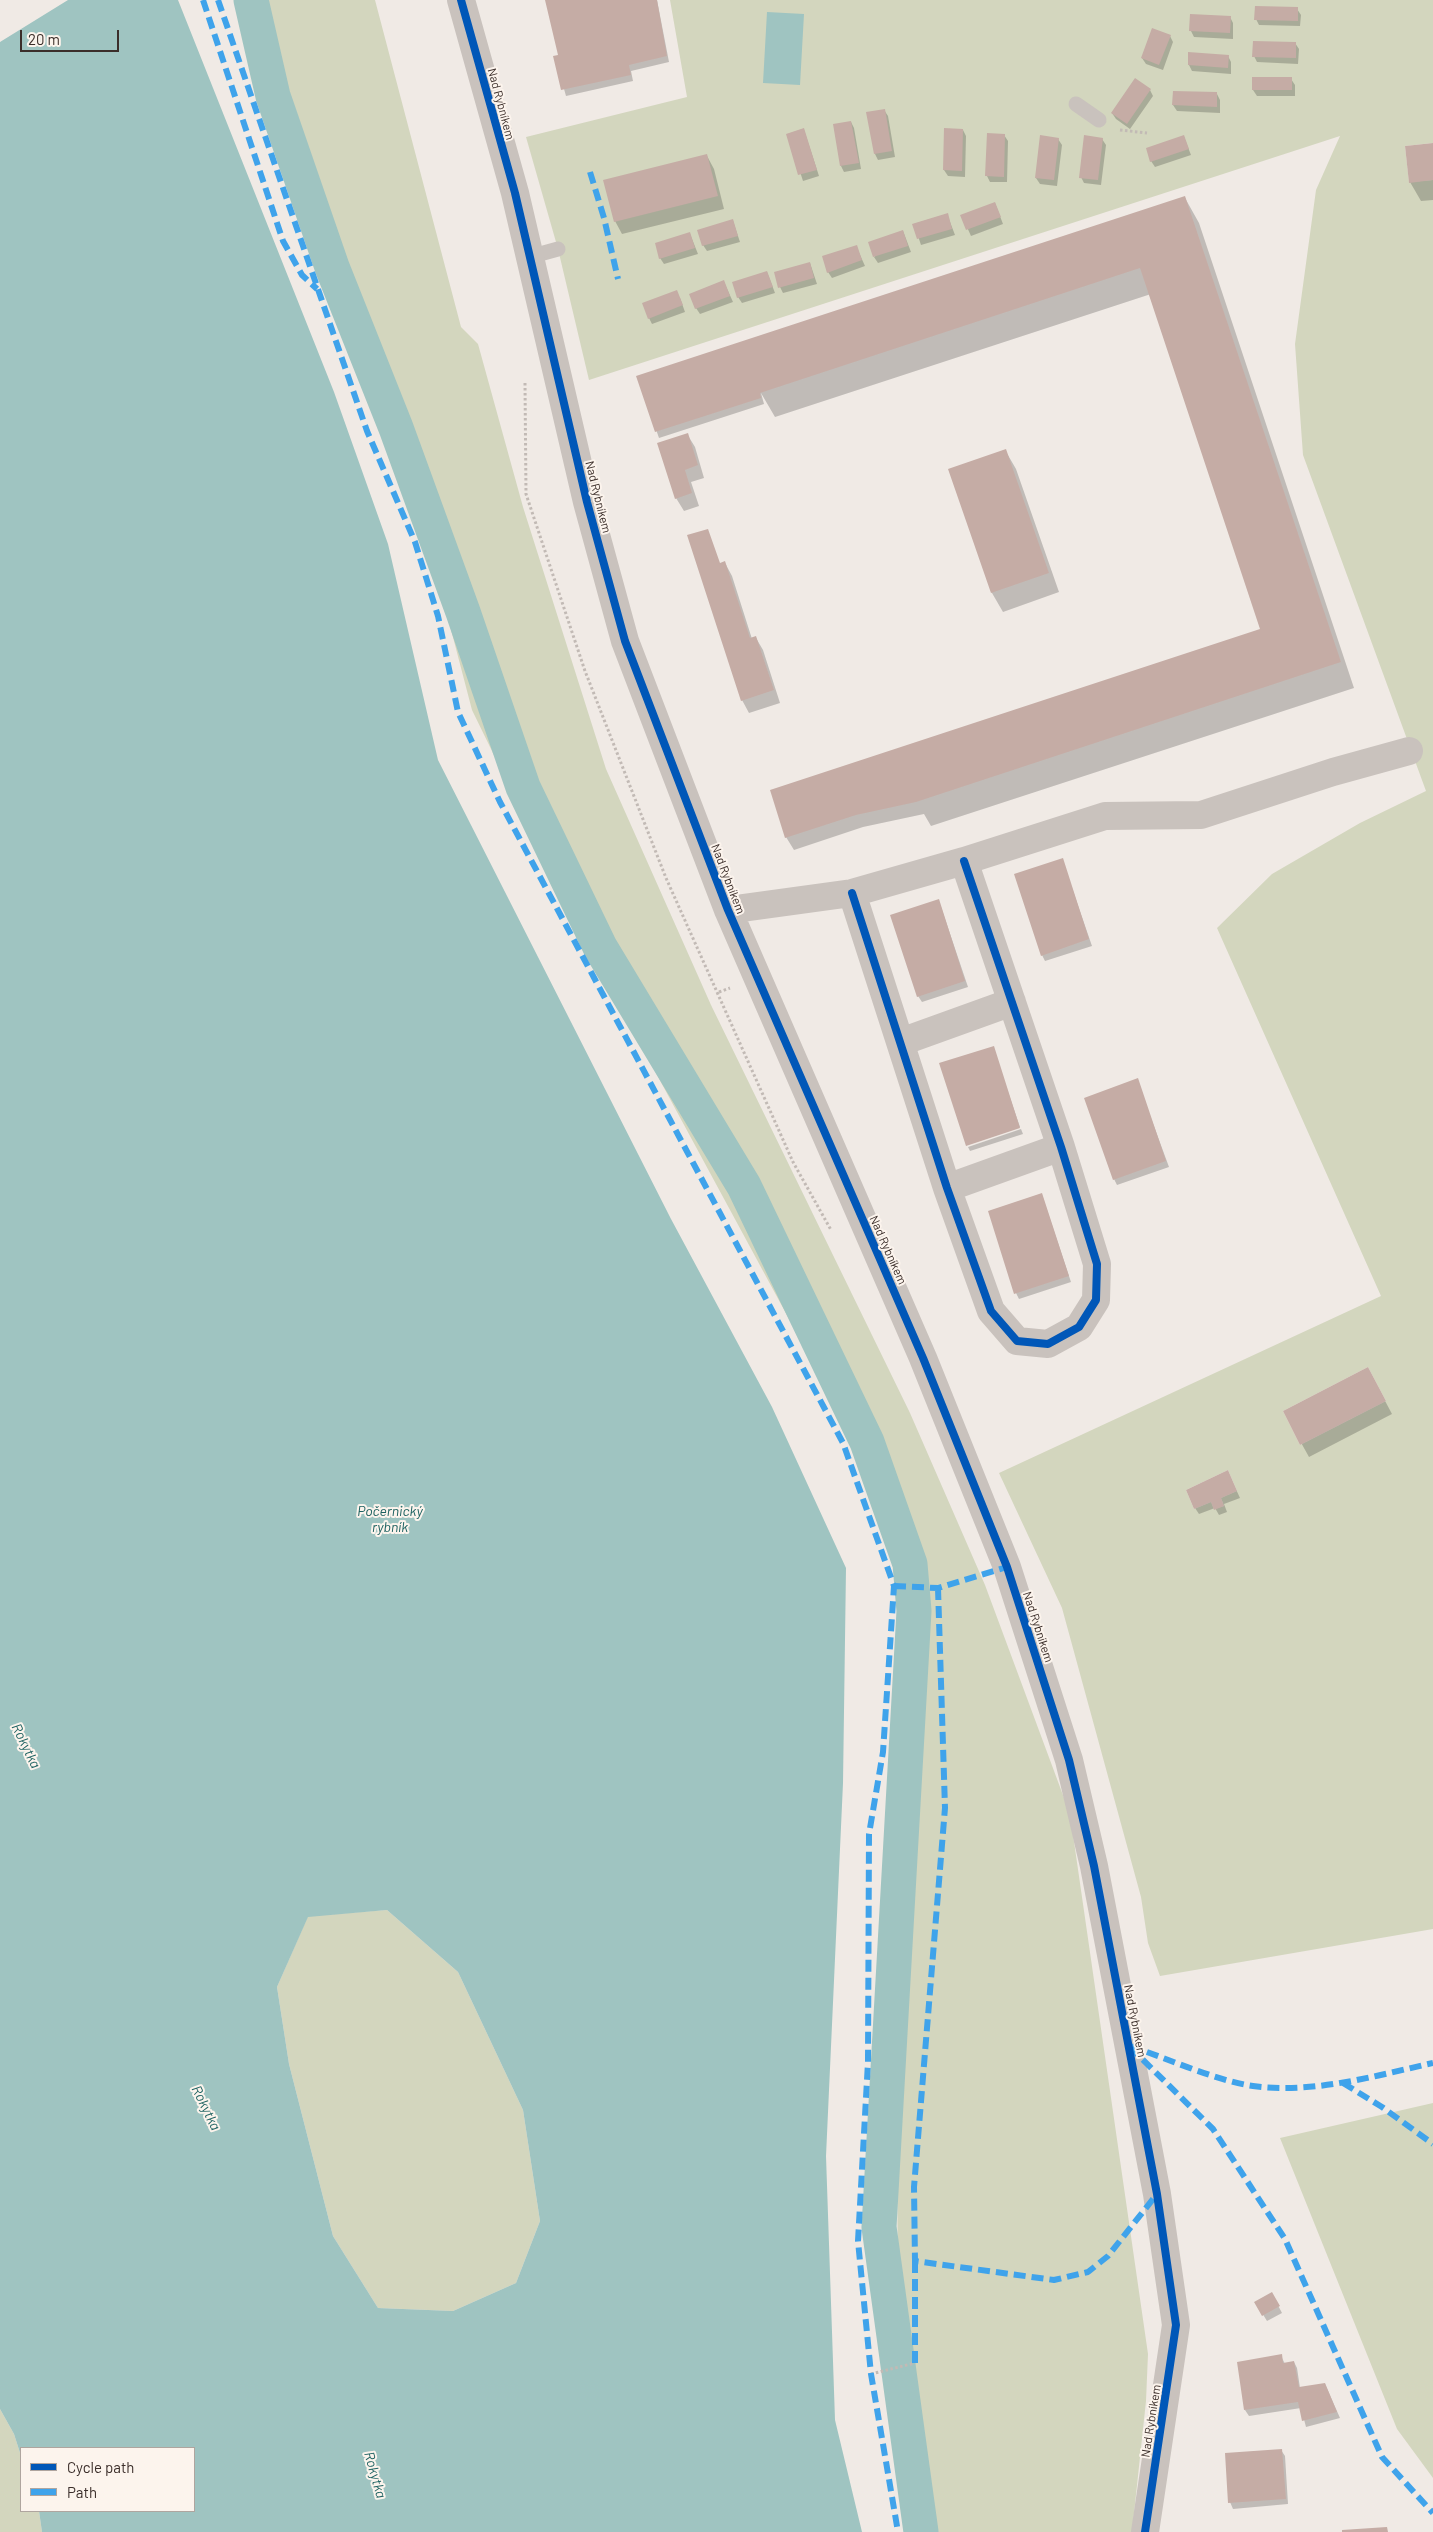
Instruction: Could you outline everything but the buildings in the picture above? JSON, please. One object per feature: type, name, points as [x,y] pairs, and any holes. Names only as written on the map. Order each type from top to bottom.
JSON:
[{"type":"street","name":"Nad Rybníkem","points":[[462,0],[514,194],[587,502],[625,641],[728,910],[923,1358],[1008,1568],[1069,1760],[1094,1866],[1157,2194],[1176,2325],[1145,2532]]},
{"type":"street","points":[[728,910],[852,893],[964,861],[1105,816],[1201,815],[1333,772],[1409,751]]},
{"type":"street","points":[[852,893],[947,1188],[991,1310],[1017,1341],[1048,1344],[1079,1327],[1096,1300],[1096,1264],[1060,1147],[964,861]]},
{"type":"street","points":[[901,1042],[1012,1002]]},
{"type":"street","points":[[947,1188],[1060,1147]]},
{"type":"lane","points":[[1076,104],[1099,120]]},
{"type":"lane","points":[[529,257],[558,249]]},
{"type":"path","points":[[871,2374],[914,2364]]},
{"type":"green space","points":[[258,0],[375,0],[461,327],[478,344],[523,507],[606,769],[711,1005],[910,1413],[985,1585],[1070,1814],[1148,2354],[1146,2401],[1132,2532],[936,2532],[903,2363],[898,2316],[896,1926],[910,1675],[903,1569],[855,1441],[584,940],[472,710],[379,354]]},
{"type":"green space","points":[[670,0],[1433,0],[1433,143],[1405,146],[1409,182],[1433,180],[1433,1929],[1160,1976],[1148,1943],[1141,1897],[1062,1608],[999,1473],[1381,1296],[1217,928],[1272,874],[1360,823],[1426,791],[1303,455],[1295,344],[1316,190],[1340,136],[589,380],[558,249],[526,137],[687,97]],"holes":[[[1368,1367],[1386,1401],[1300,1445],[1283,1411]],[[1228,1470],[1237,1491],[1221,1498],[1224,1506],[1214,1509],[1211,1502],[1194,1509],[1186,1490]]]},
{"type":"green space","points":[[387,1910],[458,1972],[523,2110],[540,2221],[516,2283],[453,2311],[378,2308],[333,2236],[289,2064],[277,1987],[308,1916]]},
{"type":"green space","points":[[1433,2103],[1433,2478],[1397,2429],[1280,2138]]},
{"type":"green space","points":[[0,2409],[14,2434],[20,2453],[20,2512],[39,2512],[42,2532],[0,2532]]},
{"type":"water","name":"Počernický rybník","points":[[68,0],[178,0],[334,392],[388,544],[438,760],[671,1219],[772,1407],[846,1568],[843,1783],[826,2156],[835,2420],[862,2532],[42,2532],[39,2512],[195,2512],[195,2447],[20,2447],[20,2453],[14,2434],[0,2409],[0,42]],"holes":[[[387,1910],[458,1972],[523,2110],[540,2221],[516,2283],[453,2311],[378,2308],[333,2236],[289,2064],[277,1987],[308,1917]]]},
{"type":"water","points":[[767,12],[804,14],[800,85],[763,83]]},
{"type":"waterway","points":[[251,0],[273,96],[332,267],[396,428],[463,612],[523,787],[600,947],[744,1186],[867,1442],[910,1564],[914,1611],[879,2227],[921,2532]]},
{"type":"marked path","points":[[203,0],[283,241],[302,275],[317,289]]},
{"type":"marked path","points":[[218,0],[367,431],[415,542],[438,616],[458,712],[500,802],[843,1443],[894,1586],[883,1752],[869,1834],[868,2062],[858,2241],[871,2374],[898,2532]]},
{"type":"marked path","points":[[590,172],[604,218],[618,279]]},
{"type":"marked path","points":[[894,1586],[938,1588],[1007,1567]]},
{"type":"marked path","points":[[938,1588],[945,1808],[914,2187],[915,2261],[1054,2280],[1088,2272],[1108,2256],[1157,2194]]},
{"type":"marked path","points":[[1130,2046],[1224,2079],[1253,2086],[1276,2088],[1321,2086],[1433,2063]]},
{"type":"marked path","points":[[1130,2047],[1213,2129],[1285,2239],[1382,2457],[1433,2513]]},
{"type":"marked path","points":[[1343,2083],[1382,2107],[1433,2144]]},
{"type":"marked path","points":[[915,2261],[915,2363]]},
{"type":"cycle path","points":[[461,0],[515,193],[587,502],[625,641],[728,910],[923,1358],[1007,1567],[1069,1760],[1094,1866],[1157,2194],[1176,2325],[1145,2532]]},
{"type":"cycle path","points":[[852,893],[947,1188],[991,1311],[1017,1341],[1048,1344],[1079,1327],[1096,1300],[1097,1264],[1061,1147],[964,861]]},
{"type":"water label","name":"Rokytka","points":[[26,1746]]},
{"type":"water label","name":"Rokytka","points":[[206,2108]]},
{"type":"water label","name":"Rokytka","points":[[375,2475]]}]
